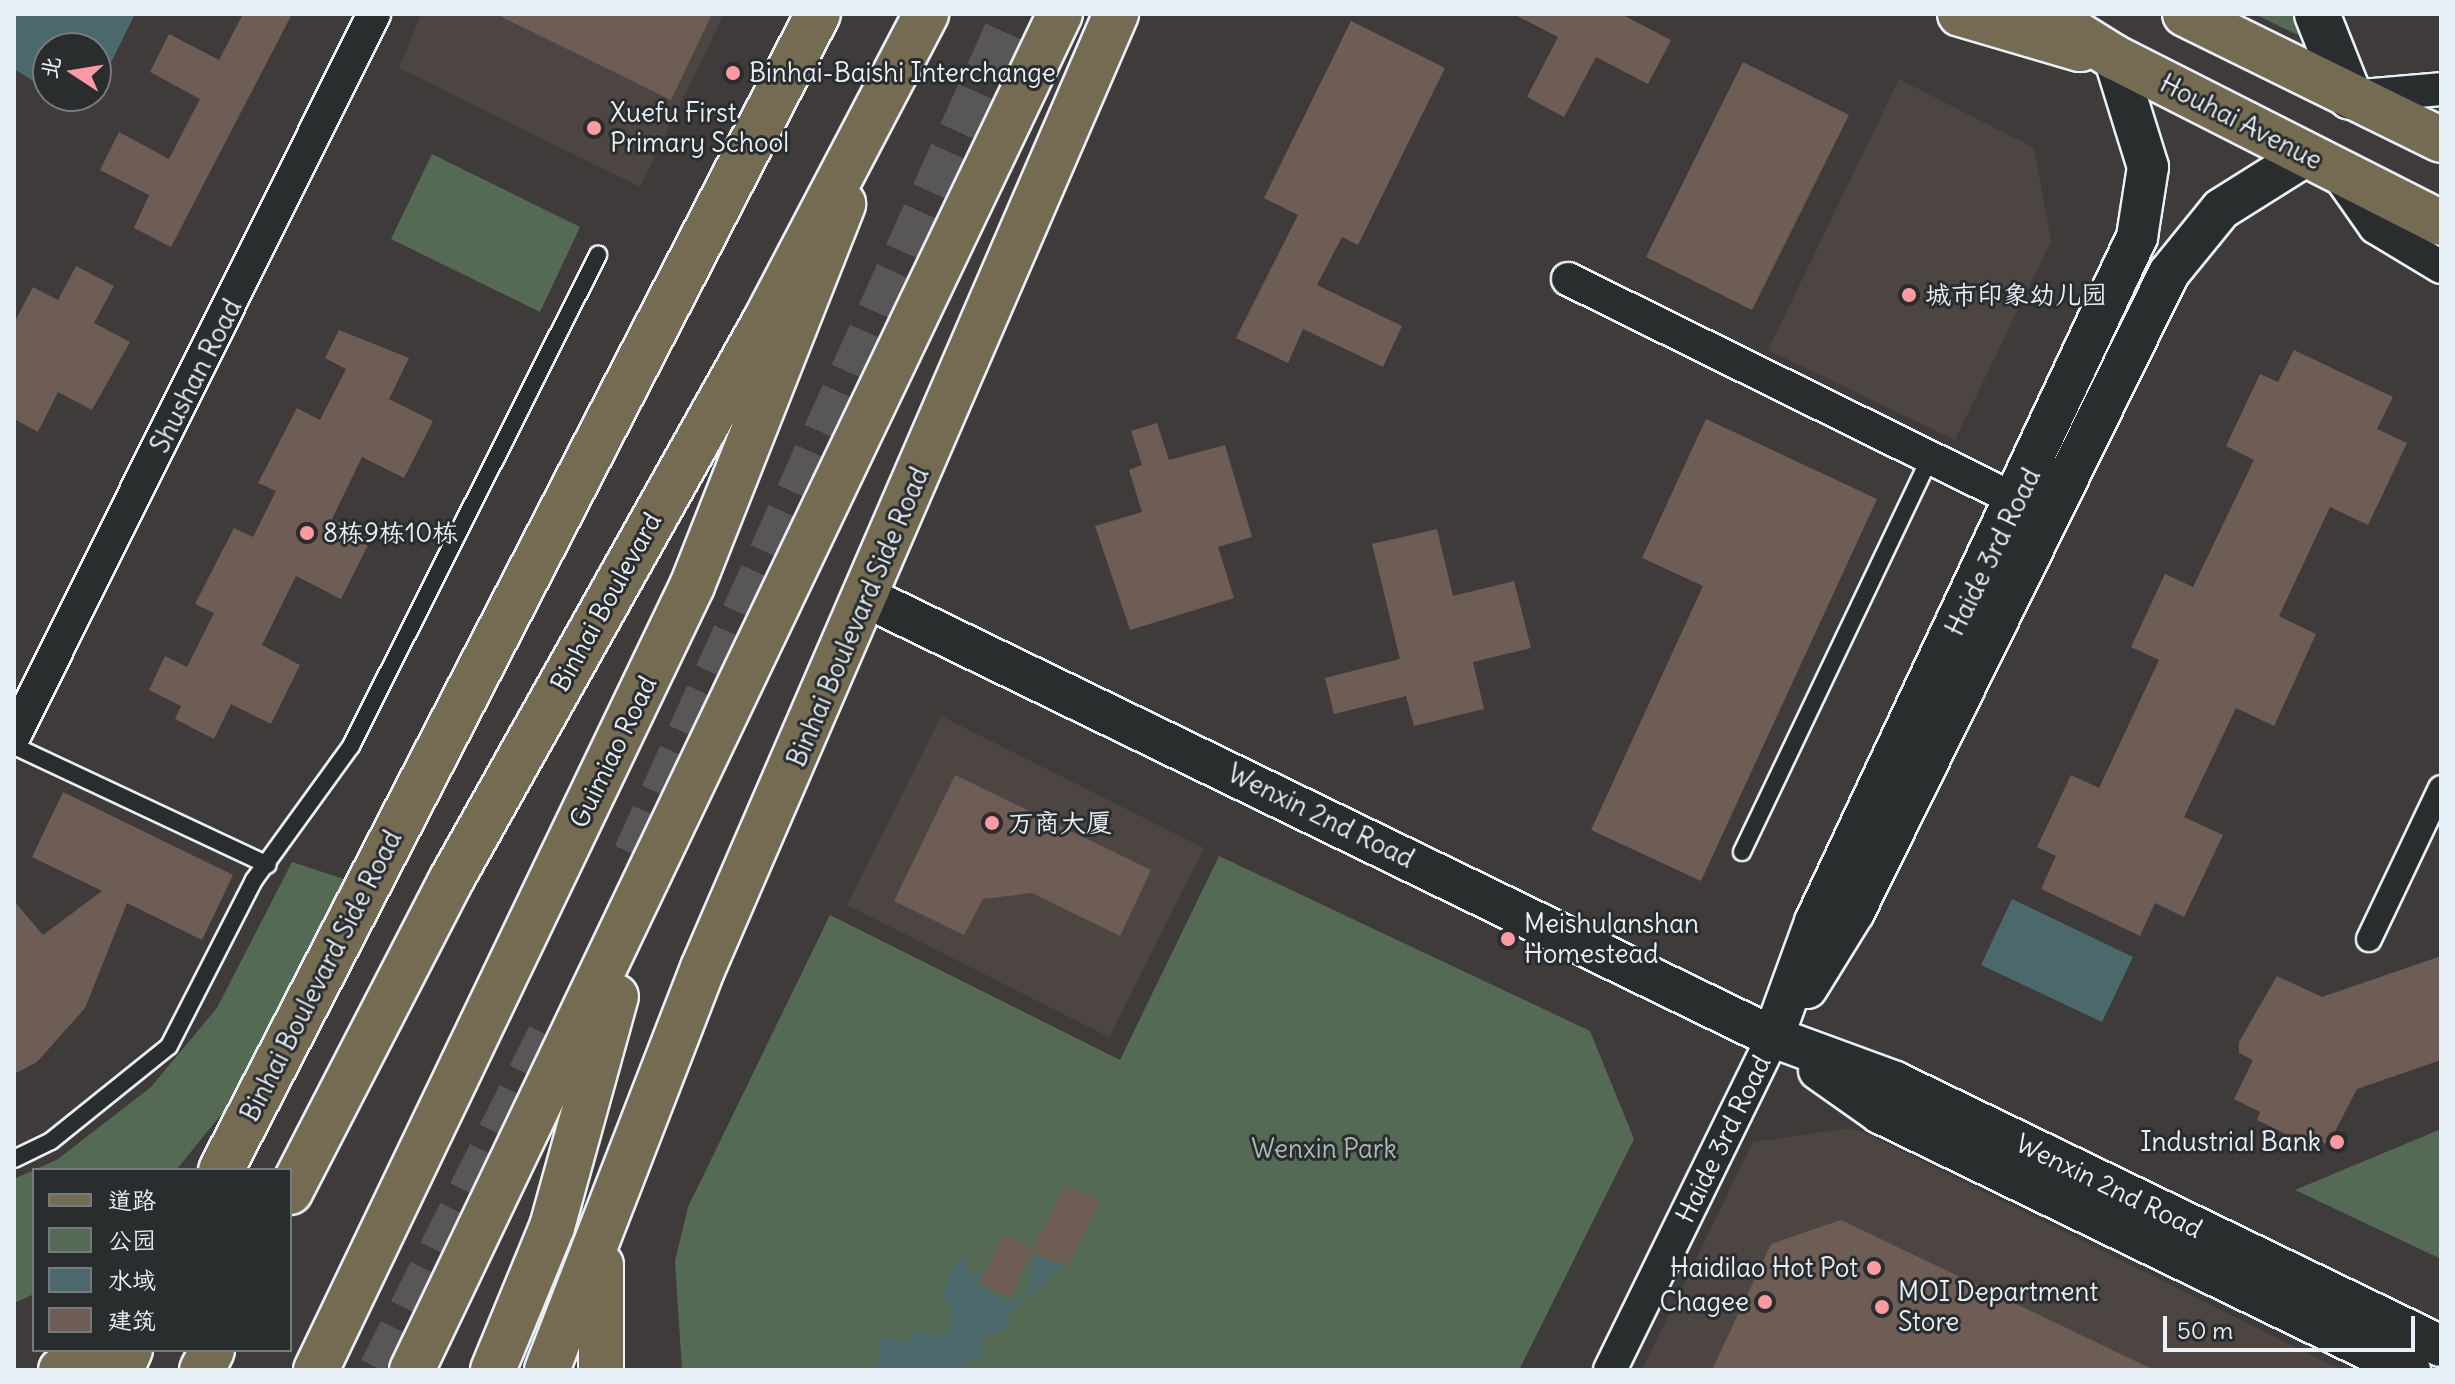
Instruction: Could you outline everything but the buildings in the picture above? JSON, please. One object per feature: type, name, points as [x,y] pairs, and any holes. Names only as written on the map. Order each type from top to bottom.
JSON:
[{"type":"main road","name":"Binhai Boulevard Side Road","points":[[222,1168],[818,14]]},
{"type":"main road","name":"Binhai Boulevard","points":[[292,1188],[450,882],[875,119],[926,14]]},
{"type":"main road","points":[[412,1370],[643,896],[1060,14]]},
{"type":"main road","name":"Binhai Boulevard Side Road","points":[[606,1222],[703,968],[868,598],[1116,14]]},
{"type":"main road","points":[[1960,14],[2114,57]]},
{"type":"main road","name":"Houhai Avenue","points":[[2045,14],[2114,57],[2441,223]]},
{"type":"main road","points":[[2185,14],[2441,140]]},
{"type":"main road","points":[[2317,14],[2350,97]]},
{"type":"main road","name":"Guimiao Road","points":[[316,1370],[692,586],[875,119]]},
{"type":"main road","points":[[493,1370],[552,1227],[643,896]]},
{"type":"main road","points":[[552,1227],[703,968]]},
{"type":"main road","points":[[547,1370],[606,1222]]},
{"type":"main road","points":[[601,1370],[597,1299],[606,1222]]},
{"type":"main road","points":[[61,1370],[86,1352]]},
{"type":"main road","points":[[202,1370],[211,1352]]},
{"type":"street","name":"Shushan Road","points":[[14,736],[374,14]]},
{"type":"street","name":"Haide 3rd Road","points":[[2033,508],[2120,285],[2147,196],[2145,146],[2114,57]]},
{"type":"street","points":[[2350,97],[2441,89]]},
{"type":"street","name":"Haide 3rd Road","points":[[1610,1370],[1773,1037],[1815,922],[2033,508],[2183,251],[2221,209],[2321,162]]},
{"type":"street","points":[[2321,162],[2375,227],[2441,267]]},
{"type":"street","points":[[1568,279],[2033,508]]},
{"type":"street","name":"Wenxin 2nd Road","points":[[868,598],[1773,1037],[1895,1082],[2441,1346]]},
{"type":"street","points":[[2369,939],[2441,788]]},
{"type":"street","name":"Wenxin 2nd Road","points":[[1773,1037],[1880,1113],[2410,1370]]},
{"type":"lane","points":[[14,1159],[51,1141],[169,1046],[268,865],[351,746],[598,255]]},
{"type":"lane","points":[[1742,852],[1930,458]]},
{"type":"lane","points":[[14,746],[268,865]]},
{"type":"shaded area","name":"Xuefu First Primary School","points":[[421,14],[724,14],[640,187],[399,68]]},
{"type":"shaded area","name":"城市印象幼儿园","points":[[1899,79],[2034,148],[2051,241],[1955,440],[1768,350]]},
{"type":"shaded area","points":[[941,716],[1204,848],[1109,1037],[847,905]]},
{"type":"shaded area","points":[[1851,1128],[2342,1370],[1642,1370],[1753,1142]]},
{"type":"green space","points":[[2254,14],[2301,14],[2313,42]]},
{"type":"green space","points":[[432,154],[580,227],[540,312],[391,239]]},
{"type":"green space","name":"Wenxin Park","points":[[1219,856],[1590,1031],[1634,1139],[1519,1370],[682,1370],[675,1261],[688,1207],[830,915],[1120,1060]]},
{"type":"green space","points":[[292,862],[344,879],[225,1110],[178,1168],[38,1168],[58,1159],[151,1087],[217,1008]]},
{"type":"green space","points":[[2441,1129],[2441,1259],[2295,1190]]},
{"type":"green space","points":[[32,1171],[32,1295],[14,1303],[14,1179]]},
{"type":"water","points":[[14,14],[135,14],[112,61],[112,32],[32,32],[32,80],[14,69]]},
{"type":"water","points":[[2012,899],[2133,957],[2102,1022],[1981,965]]},
{"type":"water","points":[[1035,1254],[1062,1267],[1012,1310],[1003,1331],[982,1335],[982,1357],[966,1359],[963,1370],[870,1370],[880,1359],[881,1339],[908,1341],[919,1330],[939,1339],[950,1331],[952,1307],[942,1297],[956,1262],[964,1258],[969,1274],[983,1275],[978,1286],[1011,1302],[1030,1290]]},
{"type":"tunnel","points":[[635,855],[1014,14]]},
{"type":"tunnel","points":[[381,1370],[549,1036]]},
{"type":"place","name":"Binhai-Baishi Interchange","points":[[733,73]]},
{"type":"place","name":"Xuefu First Primary School","points":[[594,128]]},
{"type":"place","name":"城市印象幼儿园","points":[[1909,295]]},
{"type":"place","name":"8栋9栋10栋","points":[[307,533]]},
{"type":"place","name":"万商大厦","points":[[992,823]]},
{"type":"place","name":"Meishulanshan Homestead","points":[[1508,939]]},
{"type":"place","name":"Industrial Bank","points":[[2337,1142]]},
{"type":"place","name":"Haidilao Hot Pot","points":[[1874,1268]]},
{"type":"place","name":"Chagee","points":[[1765,1302]]},
{"type":"place","name":"MOI Department Store","points":[[1882,1307]]}]
